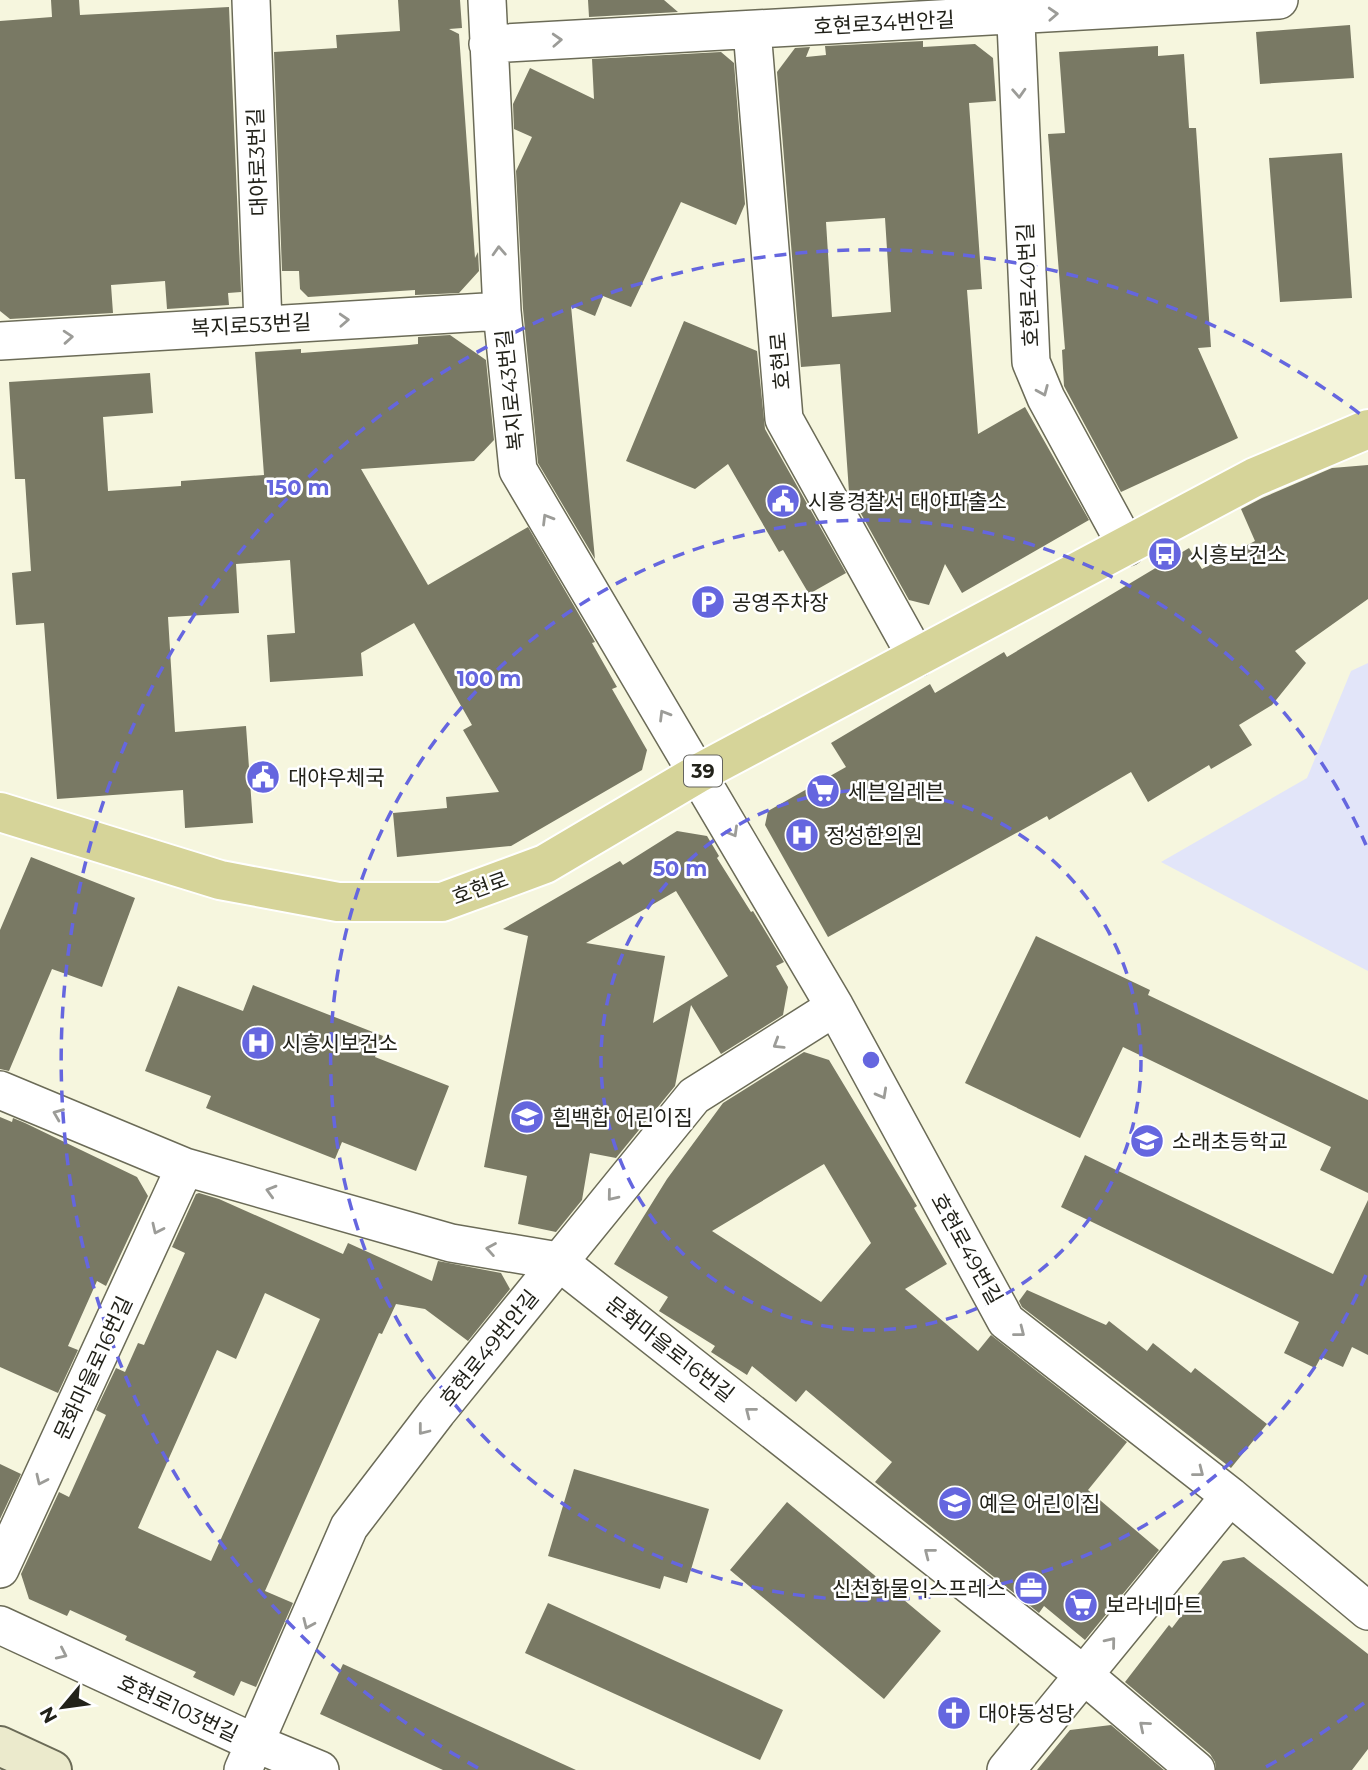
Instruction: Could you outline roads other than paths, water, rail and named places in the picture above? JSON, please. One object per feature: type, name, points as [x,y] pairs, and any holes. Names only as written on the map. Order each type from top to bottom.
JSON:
[{"type":"main road","name":"호현로","points":[[0,812],[220,880],[338,902],[442,902],[545,864],[699,773],[1255,477],[1368,429]]},
{"type":"main road","points":[[0,1746],[51,1770]]},
{"type":"street","name":"대야로3번길","points":[[251,0],[263,324]]},
{"type":"street","name":"복지로43번길","points":[[486,0],[502,311],[518,470],[699,773]]},
{"type":"street","name":"호현로34번안길","points":[[488,44],[752,30],[1015,8],[1279,0]]},
{"type":"street","name":"호현로40번길","points":[[1015,8],[1031,362],[1046,398],[1127,547]]},
{"type":"street","name":"호현로","points":[[752,30],[784,419],[916,658]]},
{"type":"street","name":"복지로53번길","points":[[0,341],[502,311]]},
{"type":"street","name":"호현로49번길","points":[[699,773],[835,1007],[1006,1321],[1230,1496],[1368,1611]]},
{"type":"street","name":"호현로49번안길","points":[[249,1757],[349,1527],[558,1261],[694,1096],[835,1007]]},
{"type":"street","name":"문화마을로16번길","points":[[0,1090],[185,1167],[452,1242],[558,1261],[1084,1675],[1196,1770]]},
{"type":"street","name":"문화마을로16번길","points":[[0,1569],[185,1167]]},
{"type":"street","points":[[1006,1770],[1230,1496]]},
{"type":"street","name":"호현로103번길","points":[[0,1625],[249,1757],[320,1770]]},
{"type":"place","name":"시흥경찰서 대야파출소","points":[[783,501]]},
{"type":"place","name":"시흥보건소","points":[[1165,554]]},
{"type":"place","name":"공영주차장","points":[[708,602]]},
{"type":"place","name":"대야우체국","points":[[263,777]]},
{"type":"place","name":"세븐일레븐","points":[[823,791]]},
{"type":"place","name":"정성한의원","points":[[802,835]]},
{"type":"place","name":"시흥시보건소","points":[[258,1043]]},
{"type":"place","name":"흰백합 어린이집","points":[[527,1117]]},
{"type":"place","name":"소래초등학교","points":[[1147,1141]]},
{"type":"place","name":"예은 어린이집","points":[[955,1503]]},
{"type":"place","name":"신천화물익스프레스","points":[[1031,1588]]},
{"type":"place","name":"보라네마트","points":[[1081,1605]]},
{"type":"place","name":"대야동성당","points":[[954,1713]]}]
